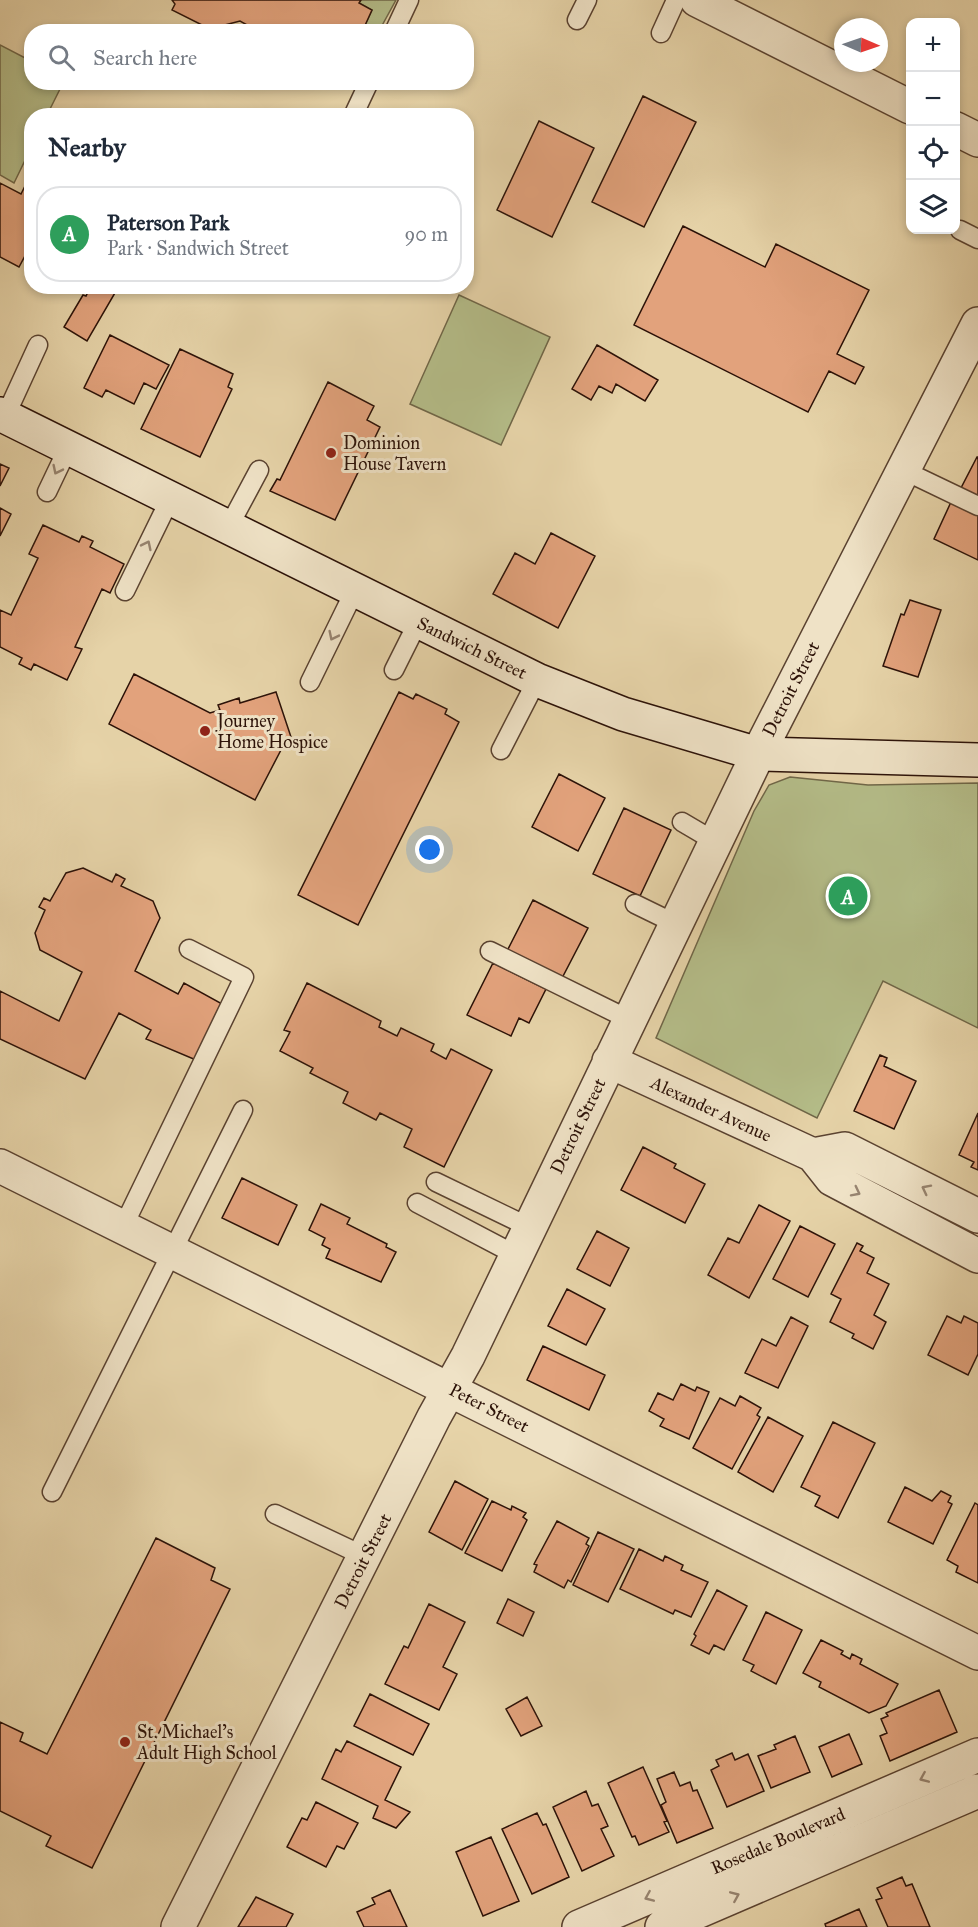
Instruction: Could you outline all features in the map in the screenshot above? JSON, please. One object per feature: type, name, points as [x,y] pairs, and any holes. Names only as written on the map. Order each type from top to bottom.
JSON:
[{"type":"street","points":[[697,0],[906,105]]},
{"type":"street","points":[[960,131],[978,140]]},
{"type":"street","name":"Detroit Street","points":[[177,1927],[451,1389],[758,754],[978,324]]},
{"type":"street","name":"Sandwich Street","points":[[2,416],[537,680],[623,714],[758,754],[978,760]]},
{"type":"street","name":"Alexander Avenue","points":[[609,1061],[813,1155],[832,1179],[978,1256]]},
{"type":"street","points":[[813,1155],[845,1149],[978,1216]]},
{"type":"street","name":"Peter Street","points":[[0,1166],[978,1653]]},
{"type":"street","name":"Rosedale Boulevard","points":[[579,1927],[978,1755]]},
{"type":"street","name":"Rosedale Boulevard","points":[[662,1927],[978,1791]]},
{"type":"lane","points":[[398,24],[409,0]]},
{"type":"lane","points":[[577,20],[587,0]]},
{"type":"lane","points":[[661,33],[676,0]]},
{"type":"lane","points":[[357,108],[365,90]]},
{"type":"lane","points":[[960,230],[978,240]]},
{"type":"lane","points":[[2,416],[38,345]]},
{"type":"lane","points":[[47,492],[68,448]]},
{"type":"lane","points":[[228,528],[259,470]]},
{"type":"lane","points":[[903,470],[978,506]]},
{"type":"lane","points":[[125,591],[170,499]]},
{"type":"lane","points":[[310,682],[355,590]]},
{"type":"lane","points":[[394,670],[418,622]]},
{"type":"lane","points":[[501,750],[537,680]]},
{"type":"lane","points":[[682,822],[716,842]]},
{"type":"lane","points":[[635,904],[676,924]]},
{"type":"lane","points":[[123,1227],[244,977],[189,949]]},
{"type":"lane","points":[[489,951],[630,1020]]},
{"type":"lane","points":[[52,1492],[243,1110]]},
{"type":"lane","points":[[436,1182],[523,1241]]},
{"type":"lane","points":[[417,1203],[523,1241]]},
{"type":"lane","points":[[275,1514],[366,1557]]},
{"type":"lane","points":[[867,1803],[881,1833]]},
{"type":"lane","points":[[685,1881],[700,1911]]},
{"type":"green space","points":[[361,0],[396,0],[383,24],[365,24],[372,10],[359,3]]},
{"type":"green space","points":[[0,45],[24,57],[24,90],[60,90],[50,108],[24,108],[24,162],[14,183],[0,175]]},
{"type":"green space","points":[[459,295],[550,337],[501,445],[410,404]]},
{"type":"green space","points":[[790,777],[868,785],[978,783],[978,1028],[883,981],[817,1118],[656,1038],[754,811],[769,785]]},
{"type":"building","points":[[172,0],[361,0],[359,3],[372,10],[366,24],[245,24],[240,21],[229,24],[200,24],[172,10],[175,4]]},
{"type":"building","points":[[643,96],[696,122],[644,227],[592,202]]},
{"type":"building","points":[[539,121],[594,148],[552,237],[497,210]]},
{"type":"building","points":[[0,183],[21,194],[24,188],[24,258],[19,267],[0,257]]},
{"type":"building","points":[[683,226],[765,267],[776,244],[869,290],[837,354],[864,367],[855,384],[829,371],[808,412],[634,325]]},
{"type":"building","points":[[87,294],[114,294],[87,341],[64,327],[83,295]]},
{"type":"building","points":[[110,335],[169,365],[156,389],[144,383],[134,404],[106,390],[102,397],[84,388]]},
{"type":"building","points":[[597,345],[658,380],[645,401],[616,384],[612,393],[599,386],[591,400],[572,389]]},
{"type":"building","points":[[180,349],[233,374],[228,387],[232,389],[200,457],[141,429]]},
{"type":"building","name":"Dominion House Tavern","points":[[328,382],[374,406],[367,420],[380,427],[335,520],[270,491],[277,479],[280,480]]},
{"type":"building","points":[[978,457],[978,497],[961,488]]},
{"type":"building","points":[[0,464],[9,468],[0,486]]},
{"type":"building","points":[[951,502],[978,515],[978,560],[934,539]]},
{"type":"building","points":[[0,508],[11,514],[0,536]]},
{"type":"building","points":[[43,525],[79,542],[82,536],[93,541],[90,547],[124,564],[110,593],[102,589],[75,647],[82,649],[67,680],[34,664],[31,670],[19,664],[22,658],[0,647],[0,610],[11,615],[38,558],[29,554]]},
{"type":"building","points":[[551,533],[595,556],[558,628],[493,594],[515,553],[535,564]]},
{"type":"building","points":[[910,600],[941,610],[918,677],[883,666],[901,614],[904,615]]},
{"type":"building","name":"Journey Home Hospice","points":[[134,674],[210,713],[220,710],[218,705],[239,698],[240,703],[276,692],[291,737],[279,741],[282,748],[255,800],[109,724]]},
{"type":"building","points":[[399,692],[413,699],[416,694],[447,709],[445,714],[459,722],[358,925],[298,895]]},
{"type":"building","points":[[559,774],[605,798],[578,851],[532,827]]},
{"type":"building","points":[[624,808],[671,830],[640,896],[593,874]]},
{"type":"building","points":[[83,868],[112,882],[116,874],[125,879],[121,886],[153,901],[160,918],[135,971],[178,994],[184,983],[224,1005],[196,1060],[146,1039],[151,1030],[119,1013],[85,1079],[0,1039],[0,991],[59,1021],[82,972],[40,950],[35,933],[45,910],[39,907],[44,898],[50,901],[66,873]]},
{"type":"building","points":[[533,900],[588,928],[561,980],[506,953]]},
{"type":"building","points":[[493,963],[546,989],[529,1023],[519,1018],[511,1036],[467,1015]]},
{"type":"building","points":[[307,983],[381,1021],[379,1027],[397,1036],[401,1028],[434,1044],[431,1051],[446,1059],[451,1049],[492,1070],[444,1167],[404,1147],[412,1129],[380,1113],[376,1120],[343,1103],[348,1092],[310,1073],[313,1068],[280,1051],[290,1032],[284,1030]]},
{"type":"building","points":[[880,1055],[887,1058],[884,1066],[916,1081],[894,1129],[854,1111]]},
{"type":"building","points":[[978,1113],[978,1170],[971,1167],[974,1162],[959,1155]]},
{"type":"building","points":[[643,1147],[676,1164],[674,1168],[705,1184],[685,1223],[621,1190]]},
{"type":"building","points":[[242,1178],[297,1205],[278,1245],[222,1218]]},
{"type":"building","points":[[321,1204],[350,1218],[347,1224],[387,1244],[386,1247],[396,1252],[381,1282],[326,1258],[330,1249],[322,1245],[325,1238],[309,1230]]},
{"type":"building","points":[[759,1205],[790,1221],[749,1298],[708,1275],[728,1238],[739,1243]]},
{"type":"building","points":[[800,1226],[835,1244],[808,1297],[773,1279]]},
{"type":"building","points":[[597,1231],[629,1248],[610,1286],[577,1269]]},
{"type":"building","points":[[857,1243],[863,1246],[860,1251],[874,1258],[867,1273],[889,1284],[874,1315],[886,1322],[873,1349],[852,1338],[854,1334],[830,1322],[841,1299],[831,1294]]},
{"type":"building","points":[[567,1289],[605,1309],[586,1345],[548,1326]]},
{"type":"building","points":[[947,1316],[961,1323],[964,1316],[978,1323],[978,1354],[968,1375],[928,1355]]},
{"type":"building","points":[[791,1317],[808,1326],[778,1388],[745,1373],[762,1339],[776,1346]]},
{"type":"building","points":[[543,1346],[605,1375],[589,1410],[527,1380]]},
{"type":"building","points":[[681,1384],[695,1391],[697,1387],[709,1392],[689,1439],[660,1426],[664,1419],[649,1411],[658,1393],[673,1400]]},
{"type":"building","points":[[740,1396],[761,1408],[757,1415],[760,1417],[732,1469],[693,1448],[720,1398],[735,1406]]},
{"type":"building","points":[[768,1417],[803,1436],[773,1492],[738,1472]]},
{"type":"building","points":[[833,1422],[875,1443],[838,1518],[815,1506],[820,1496],[801,1487]]},
{"type":"building","points":[[455,1481],[488,1499],[462,1550],[429,1532]]},
{"type":"building","points":[[905,1487],[932,1501],[941,1491],[951,1496],[948,1502],[952,1504],[933,1544],[888,1522]]},
{"type":"building","points":[[492,1501],[511,1510],[512,1506],[526,1513],[523,1517],[527,1520],[502,1571],[465,1553]]},
{"type":"building","points":[[975,1503],[978,1505],[978,1583],[956,1572],[958,1566],[947,1560]]},
{"type":"building","points":[[557,1521],[589,1538],[586,1544],[589,1546],[571,1582],[568,1580],[564,1588],[534,1572],[537,1565],[534,1564]]},
{"type":"building","points":[[598,1532],[634,1549],[608,1602],[573,1585]]},
{"type":"building","points":[[156,1538],[215,1568],[211,1580],[230,1589],[92,1868],[46,1846],[51,1836],[0,1811],[0,1722],[23,1733],[20,1741],[47,1754]]},
{"type":"building","points":[[639,1549],[663,1561],[665,1556],[683,1565],[681,1570],[708,1582],[691,1617],[675,1610],[673,1614],[620,1589]]},
{"type":"building","points":[[717,1590],[747,1606],[724,1650],[714,1645],[709,1654],[691,1645],[696,1636],[694,1634]]},
{"type":"building","points":[[508,1599],[534,1612],[523,1636],[497,1623]]},
{"type":"building","points":[[429,1604],[465,1622],[443,1667],[457,1674],[439,1710],[385,1684],[404,1646],[408,1648]]},
{"type":"building","points":[[766,1612],[802,1630],[776,1684],[751,1671],[754,1665],[743,1660]]},
{"type":"building","points":[[821,1640],[843,1651],[841,1654],[850,1659],[852,1654],[862,1659],[860,1664],[898,1684],[886,1706],[869,1713],[819,1687],[821,1682],[803,1673]]},
{"type":"building","points":[[939,1690],[957,1732],[890,1761],[880,1736],[887,1733],[881,1719],[888,1716],[886,1713]]},
{"type":"building","points":[[370,1694],[429,1724],[413,1755],[354,1726]]},
{"type":"building","points":[[527,1697],[542,1726],[521,1736],[506,1709]]},
{"type":"building","points":[[849,1734],[862,1764],[832,1777],[819,1747]]},
{"type":"building","points":[[795,1736],[810,1772],[771,1788],[758,1756],[776,1749],[774,1745]]},
{"type":"building","points":[[347,1741],[401,1767],[385,1800],[410,1812],[396,1828],[373,1818],[378,1806],[322,1779],[336,1749],[341,1752]]},
{"type":"building","points":[[732,1753],[735,1760],[748,1754],[764,1791],[727,1807],[711,1770],[719,1766],[716,1760]]},
{"type":"building","points":[[643,1767],[667,1821],[664,1822],[669,1832],[639,1845],[635,1836],[632,1837],[608,1783]]},
{"type":"building","points":[[674,1772],[680,1786],[690,1782],[693,1791],[697,1790],[713,1828],[677,1843],[661,1805],[666,1802],[657,1779]]},
{"type":"building","points":[[586,1791],[592,1806],[598,1804],[608,1826],[601,1829],[614,1856],[582,1871],[553,1807]]},
{"type":"building","points":[[316,1802],[358,1823],[344,1849],[337,1846],[326,1867],[287,1847],[302,1818],[307,1820]]},
{"type":"building","points":[[537,1813],[543,1825],[546,1824],[569,1877],[532,1894],[502,1829]]},
{"type":"building","points":[[491,1837],[519,1901],[483,1916],[456,1852]]},
{"type":"building","points":[[902,1877],[906,1886],[912,1884],[930,1927],[888,1927],[876,1900],[882,1898],[877,1888]]},
{"type":"building","points":[[390,1890],[407,1927],[364,1927],[357,1912],[375,1904],[372,1898]]},
{"type":"building","points":[[256,1897],[293,1914],[286,1927],[238,1927]]},
{"type":"building","points":[[859,1909],[867,1927],[826,1927],[825,1924]]},
{"type":"place","name":"Dominion House Tavern","points":[[331,453]]},
{"type":"place","name":"Journey Home Hospice","points":[[205,731]]},
{"type":"place","name":"Paterson Park","points":[[848,896]]},
{"type":"place","name":"St. Michael's Adult High School","points":[[125,1742]]}]
